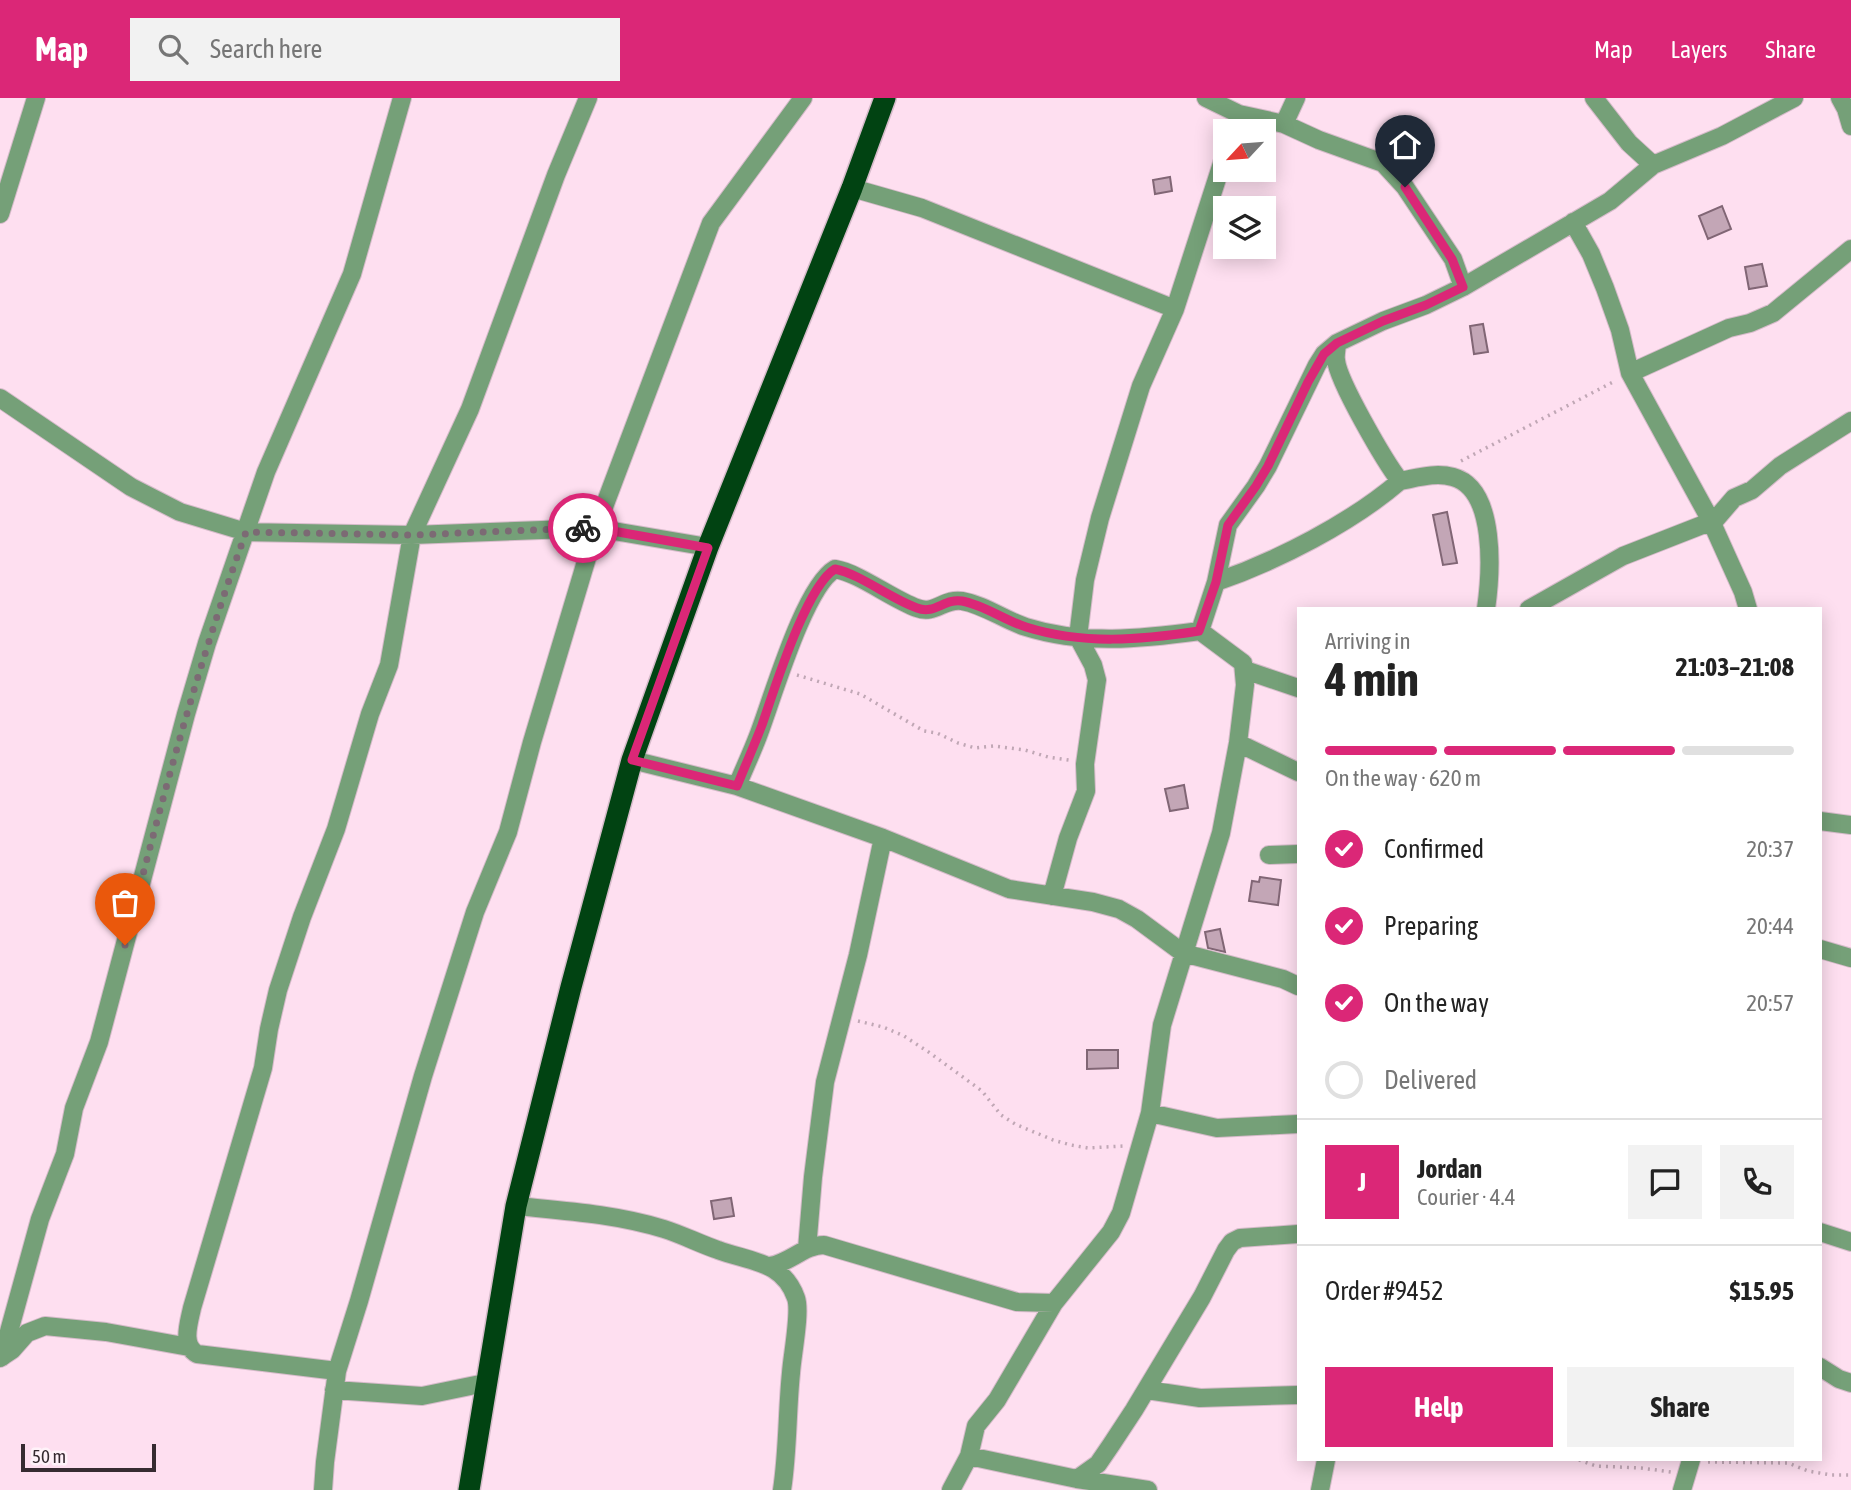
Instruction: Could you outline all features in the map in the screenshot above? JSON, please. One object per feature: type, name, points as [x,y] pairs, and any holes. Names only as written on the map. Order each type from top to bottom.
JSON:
[{"type":"highway","points":[[468,1490],[516,1206],[570,987],[632,760],[708,548],[852,188],[885,98]]},
{"type":"street","points":[[0,214],[36,98]]},
{"type":"street","points":[[1,1357],[40,1219],[65,1154],[74,1108],[99,1042],[207,643],[266,472],[352,274],[402,98]]},
{"type":"street","points":[[189,1347],[192,1308],[263,1068],[278,990],[302,917],[336,830],[370,714],[389,665],[412,535],[470,409],[556,175],[588,98]]},
{"type":"street","points":[[323,1490],[337,1371],[423,1076],[475,912],[508,832],[596,528],[711,223],[803,98]]},
{"type":"street","points":[[1206,98],[1231,119]]},
{"type":"street","points":[[1284,124],[1296,98]]},
{"type":"street","points":[[1594,98],[1629,143],[1653,165]]},
{"type":"street","points":[[1199,631],[1216,582],[1228,525],[1268,466],[1324,354],[1337,343],[1463,287],[1610,201],[1653,165],[1722,136],[1794,98]]},
{"type":"street","points":[[1840,98],[1851,126]]},
{"type":"street","points":[[1276,124],[1284,124],[1319,141],[1383,163],[1405,187],[1452,259],[1463,287]]},
{"type":"street","points":[[1052,895],[1068,838],[1086,791],[1086,764],[1097,680],[1093,665],[1078,637],[1086,580],[1100,518],[1141,386],[1175,309],[1216,182]]},
{"type":"street","points":[[852,188],[922,208],[1175,309]]},
{"type":"street","points":[[1573,222],[1591,254],[1605,288],[1620,330],[1630,373],[1711,521],[1744,592],[1748,607]]},
{"type":"street","points":[[1630,373],[1729,328],[1773,313],[1851,249]]},
{"type":"street","points":[[1337,343],[1336,361],[1344,380],[1380,450],[1400,481]]},
{"type":"street","points":[[0,398],[131,487],[180,512],[246,532],[412,535],[596,528],[708,548]]},
{"type":"street","points":[[1533,607],[1623,556],[1711,521],[1719,516],[1734,498],[1752,490],[1780,466],[1851,421]]},
{"type":"street","points":[[1216,582],[1283,553],[1353,516],[1400,481],[1435,475],[1456,477],[1470,486],[1479,499],[1489,537],[1486,607]]},
{"type":"street","points":[[737,786],[758,737],[801,618],[826,578],[835,569],[918,609],[933,610],[948,601],[961,601],[981,606],[1027,627],[1062,636],[1140,640],[1199,631],[1243,663],[1245,670],[1238,743],[1221,833],[1162,1024],[1150,1114],[1139,1146],[1129,1191],[1116,1223],[1054,1303],[997,1400],[976,1426],[969,1456],[951,1490]]},
{"type":"street","points":[[1245,670],[1297,688]]},
{"type":"street","points":[[1238,743],[1297,772]]},
{"type":"street","points":[[632,760],[737,786],[883,838],[989,883],[1119,909],[1183,953],[1283,979],[1297,986]]},
{"type":"street","points":[[1822,821],[1851,825]]},
{"type":"street","points":[[807,1249],[825,1082],[883,838]]},
{"type":"street","points":[[1269,855],[1297,854]]},
{"type":"street","points":[[1822,950],[1851,958]]},
{"type":"street","points":[[1150,1114],[1216,1128],[1297,1125]]},
{"type":"street","points":[[516,1206],[594,1213],[651,1225],[771,1266],[788,1282],[798,1304],[790,1376],[788,1446],[782,1490]]},
{"type":"street","points":[[1822,1233],[1851,1242]]},
{"type":"street","points":[[1077,1479],[1098,1464],[1146,1390],[1232,1242],[1240,1238],[1297,1234]]},
{"type":"street","points":[[771,1266],[781,1264],[807,1249],[824,1245],[1017,1302],[1054,1303]]},
{"type":"street","points":[[1,1357],[12,1350],[27,1333],[44,1326],[106,1332],[189,1347],[197,1354],[337,1371]]},
{"type":"street","points":[[1822,1368],[1851,1383]]},
{"type":"street","points":[[334,1390],[422,1396],[485,1383]]},
{"type":"street","points":[[1146,1390],[1209,1398],[1297,1395]]},
{"type":"street","points":[[969,1456],[1077,1479],[1148,1490]]},
{"type":"street","points":[[1320,1490],[1326,1461]]},
{"type":"street","points":[[1682,1490],[1691,1461]]},
{"type":"path","points":[[1435,475],[1630,373]]},
{"type":"path","points":[[781,670],[860,694],[924,731],[937,733],[958,743],[975,748],[1025,750],[1086,764]]},
{"type":"path","points":[[842,1017],[883,1027],[904,1036],[982,1090],[1001,1115],[1053,1140],[1088,1148],[1139,1146]]},
{"type":"path","points":[[1582,1461],[1596,1466],[1670,1472],[1691,1461],[1788,1463],[1808,1471],[1851,1475]]},
{"type":"building","points":[[1170,177],[1172,191],[1155,194],[1153,180]]},
{"type":"building","points":[[1722,206],[1731,229],[1708,239],[1699,216]]},
{"type":"building","points":[[1762,264],[1767,286],[1749,289],[1745,267]]},
{"type":"building","points":[[1483,324],[1488,352],[1474,354],[1470,326]]},
{"type":"building","points":[[1447,512],[1457,563],[1443,565],[1433,515]]},
{"type":"building","points":[[1184,785],[1188,808],[1170,811],[1165,789]]},
{"type":"building","points":[[1260,877],[1281,880],[1278,905],[1249,901],[1252,881],[1259,882]]},
{"type":"building","points":[[1220,929],[1225,952],[1208,948],[1205,932]]},
{"type":"building","points":[[1087,1050],[1118,1050],[1118,1068],[1087,1069]]},
{"type":"building","points":[[731,1198],[734,1216],[714,1219],[711,1201]]},
{"type":"way so far","points":[[125,945],[186,714],[207,643],[246,532],[412,535],[583,528]]},
{"type":"route","points":[[583,528],[708,548],[632,760],[737,786],[758,737],[801,618],[826,578],[835,569],[918,609],[933,610],[948,601],[956,600],[981,606],[1009,621],[1062,636],[1140,640],[1199,631],[1216,582],[1228,525],[1268,466],[1324,354],[1337,343],[1463,287],[1452,259],[1405,187]]}]
